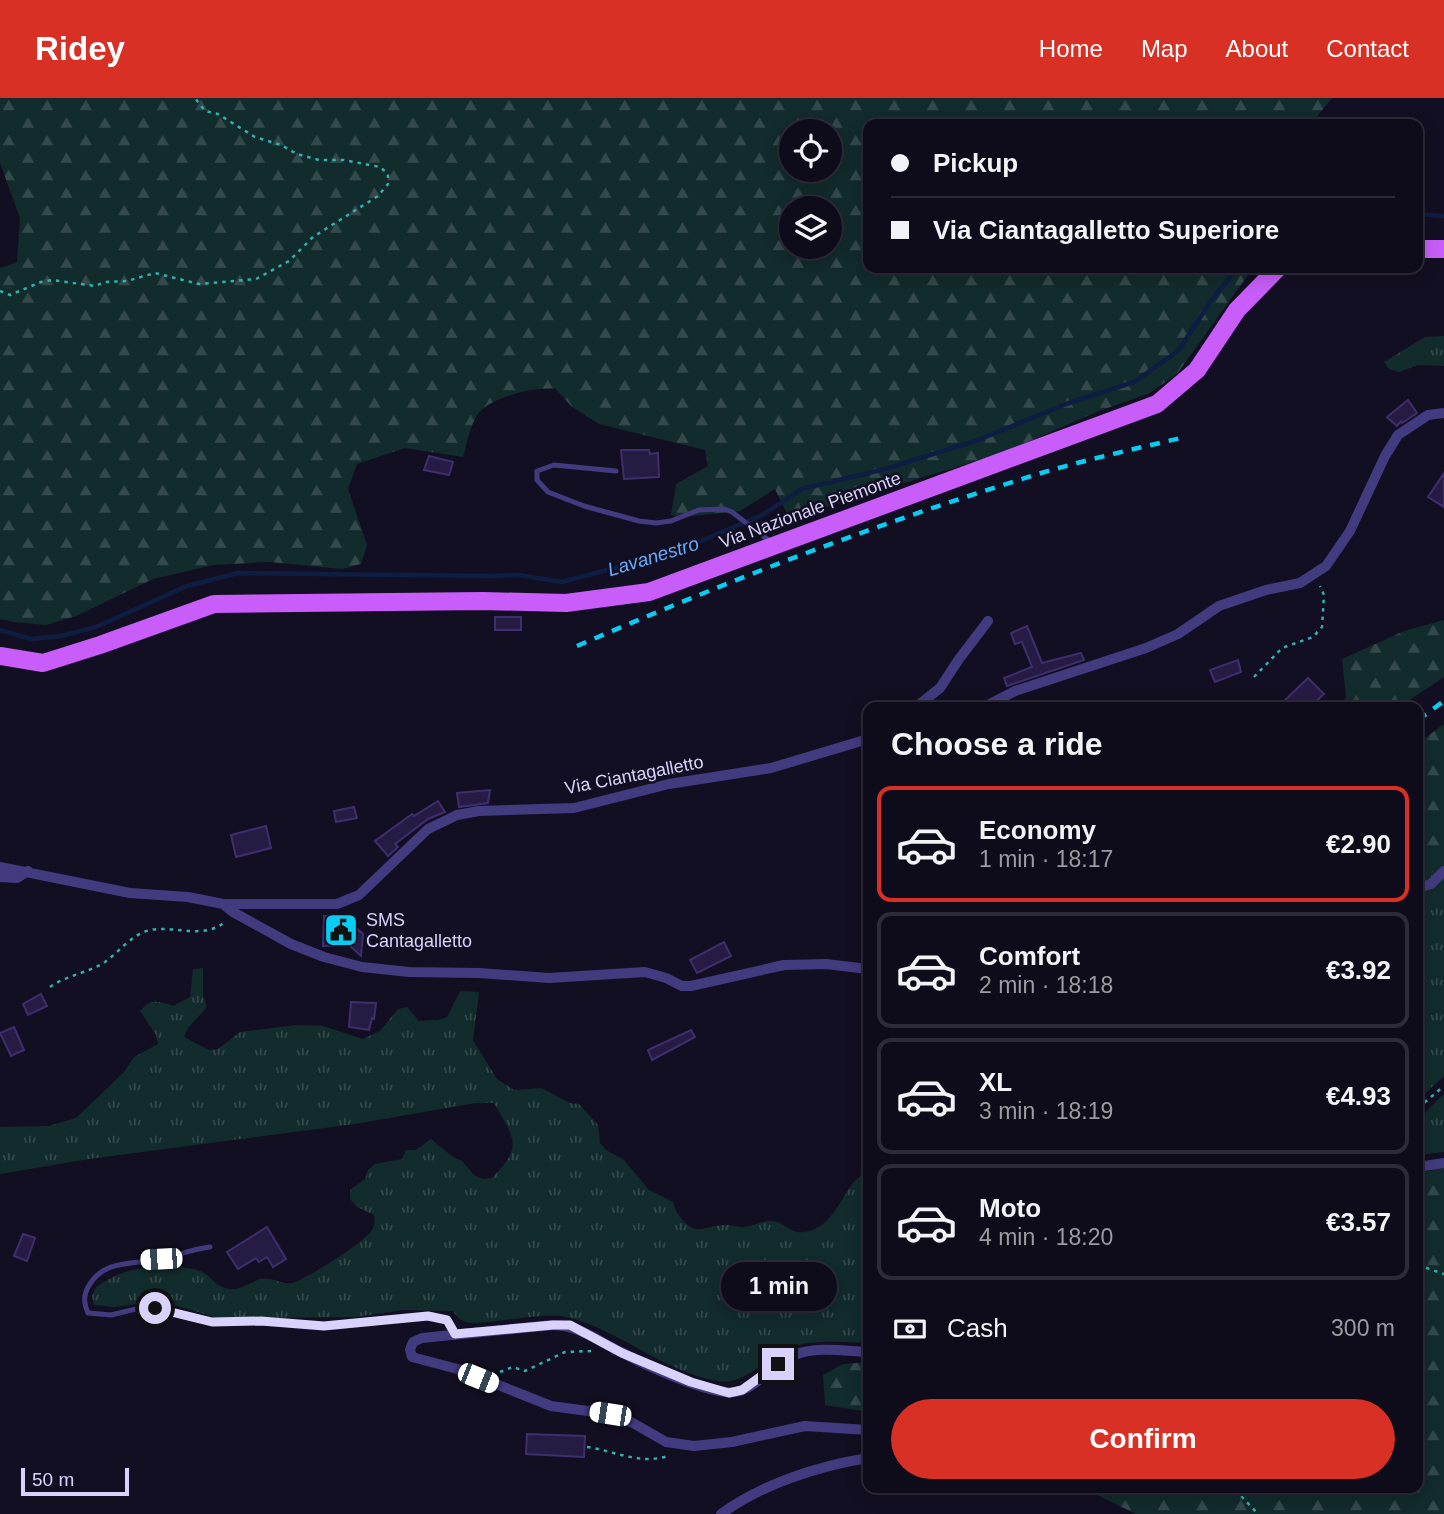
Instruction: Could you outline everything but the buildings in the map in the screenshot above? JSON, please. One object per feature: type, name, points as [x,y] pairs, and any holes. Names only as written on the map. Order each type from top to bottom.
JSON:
[{"type":"main road","points":[[1423,249],[1444,249]]},
{"type":"main road","name":"Via Nazionale Piemonte","points":[[0,656],[43,663],[214,604],[483,601],[566,603],[649,592],[770,541],[1157,404],[1197,370],[1237,310],[1273,273]]},
{"type":"street","points":[[994,702],[1015,691],[1146,648],[1178,634],[1219,606],[1266,590],[1300,583],[1326,566],[1350,531],[1385,456],[1398,435],[1428,415],[1444,413]]},
{"type":"street","points":[[922,702],[940,688],[958,659],[988,621]]},
{"type":"street","name":"Via Ciantagalletto","points":[[0,867],[130,893],[188,897],[223,904],[337,904],[347,901],[368,886],[428,829],[457,815],[479,811],[575,808],[669,784],[771,768],[863,740]]},
{"type":"street","points":[[1423,886],[1431,884],[1444,870]]},
{"type":"street","points":[[0,877],[17,878],[28,871]]},
{"type":"street","name":"Via Ciantagalletto","points":[[223,904],[291,944],[324,957],[375,970],[549,978],[645,972],[691,986],[784,965],[826,964],[863,968]]},
{"type":"street","points":[[1423,1166],[1444,1163]]},
{"type":"street","points":[[863,1352],[822,1350],[796,1354],[742,1390],[729,1393],[669,1373],[622,1353],[570,1325],[455,1334],[416,1340],[410,1350],[412,1357],[461,1370],[551,1406],[610,1414],[633,1423],[666,1442],[694,1446],[732,1442],[805,1426],[863,1430]]},
{"type":"street","points":[[721,1514],[761,1490],[863,1459]]},
{"type":"lane","points":[[616,471],[554,465],[537,471],[537,480],[548,492],[584,506],[639,521],[671,521],[699,510],[723,509],[770,541]]},
{"type":"lane","points":[[210,1247],[161,1259],[112,1265],[99,1273],[85,1292],[83,1302],[88,1313],[111,1315],[155,1308],[212,1322],[261,1321],[324,1326],[428,1316],[447,1320],[455,1334]]},
{"type":"path","points":[[0,291],[10,295],[52,280],[95,286],[155,273],[198,284],[256,279],[289,261],[313,237],[368,204],[384,191],[388,184],[388,174],[380,167],[344,160],[323,161],[297,154],[281,145],[255,137],[218,114],[205,111],[195,98]]},
{"type":"path","points":[[1254,677],[1282,648],[1313,637],[1322,627],[1324,595],[1321,586],[1315,586]]},
{"type":"path","points":[[50,987],[61,979],[89,970],[105,961],[132,938],[150,930],[203,931],[218,927],[228,920],[233,912]]},
{"type":"path","points":[[1423,1104],[1444,1086]]},
{"type":"path","points":[[1423,1267],[1444,1275]]},
{"type":"path","points":[[478,1378],[513,1367],[525,1371],[565,1352],[590,1352],[603,1342]]},
{"type":"path","points":[[587,1447],[629,1459],[669,1456]]},
{"type":"path","points":[[1241,1493],[1258,1514]]},
{"type":"green space","points":[[0,98],[1332,98],[1315,119],[863,119],[863,273],[1249,273],[1177,374],[1148,394],[1099,411],[1002,453],[833,505],[788,516],[775,489],[740,511],[683,517],[671,515],[676,484],[708,466],[705,450],[599,424],[571,406],[556,389],[526,391],[492,402],[478,414],[463,457],[405,448],[357,464],[348,489],[367,545],[361,564],[342,569],[270,562],[213,565],[153,579],[76,616],[46,625],[0,619],[0,268],[17,262],[20,218],[0,163]]},
{"type":"green space","points":[[1444,336],[1444,366],[1418,365],[1399,372],[1389,369],[1384,362],[1425,337]]},
{"type":"green space","points":[[1444,620],[1444,677],[1406,702],[1344,702],[1346,697],[1342,659],[1404,631]]},
{"type":"green space","points":[[1444,724],[1444,861],[1423,879],[1423,739]]},
{"type":"green space","points":[[1444,861],[1444,1076],[1423,1095],[1423,879]]},
{"type":"green space","points":[[203,968],[203,997],[207,1006],[188,1028],[184,1037],[209,1050],[218,1049],[240,1032],[298,1025],[323,1026],[363,1039],[380,1031],[398,1009],[407,1007],[419,1021],[439,1020],[447,1017],[460,991],[479,992],[473,1040],[497,1079],[514,1090],[541,1088],[570,1103],[579,1104],[598,1125],[600,1143],[606,1150],[624,1160],[649,1190],[673,1202],[681,1218],[696,1229],[726,1225],[744,1227],[770,1221],[781,1223],[794,1231],[806,1232],[824,1223],[855,1181],[863,1175],[863,1343],[797,1345],[780,1352],[747,1375],[718,1381],[678,1369],[602,1330],[562,1316],[473,1323],[460,1319],[453,1311],[403,1310],[356,1317],[218,1318],[161,1301],[114,1307],[94,1305],[92,1296],[96,1287],[136,1269],[189,1268],[204,1273],[218,1285],[230,1289],[264,1278],[292,1283],[334,1260],[372,1230],[374,1215],[357,1207],[350,1199],[350,1190],[365,1179],[368,1170],[375,1164],[402,1159],[406,1150],[416,1150],[431,1139],[462,1161],[474,1175],[483,1179],[492,1178],[509,1158],[512,1149],[511,1134],[494,1103],[475,1103],[355,1124],[89,1159],[0,1174],[0,1127],[49,1126],[76,1118],[124,1072],[134,1057],[158,1044],[156,1035],[140,1011],[151,1002],[173,1006],[190,997],[193,969]]},
{"type":"green space","points":[[1444,1094],[1444,1152],[1423,1154],[1423,1117]]},
{"type":"green space","points":[[1444,1168],[1444,1514],[1136,1514],[1093,1493],[1423,1493],[1423,1172]]},
{"type":"green space","points":[[863,1362],[863,1411],[825,1405],[823,1375],[843,1364]]},
{"type":"waterway","name":"Lavanestro","points":[[1423,214],[1444,216]]},
{"type":"waterway","name":"Lavanestro","points":[[0,630],[31,639],[61,636],[96,627],[187,586],[238,573],[519,575],[562,582],[678,551],[762,515],[802,489],[885,469],[978,440],[1066,404],[1134,382],[1178,351],[1233,273]]},
{"type":"railway","points":[[577,646],[740,579],[905,517],[1057,469],[1181,438]]},
{"type":"railway","points":[[1423,716],[1444,701]]},
{"type":"place","name":"SMS Cantagalletto","points":[[341,930]]},
{"type":"route","points":[[155,1308],[195,1320],[212,1322],[261,1321],[324,1326],[428,1316],[447,1320],[455,1334],[570,1325],[622,1353],[691,1382],[729,1393],[742,1390],[758,1381],[778,1364]]}]
